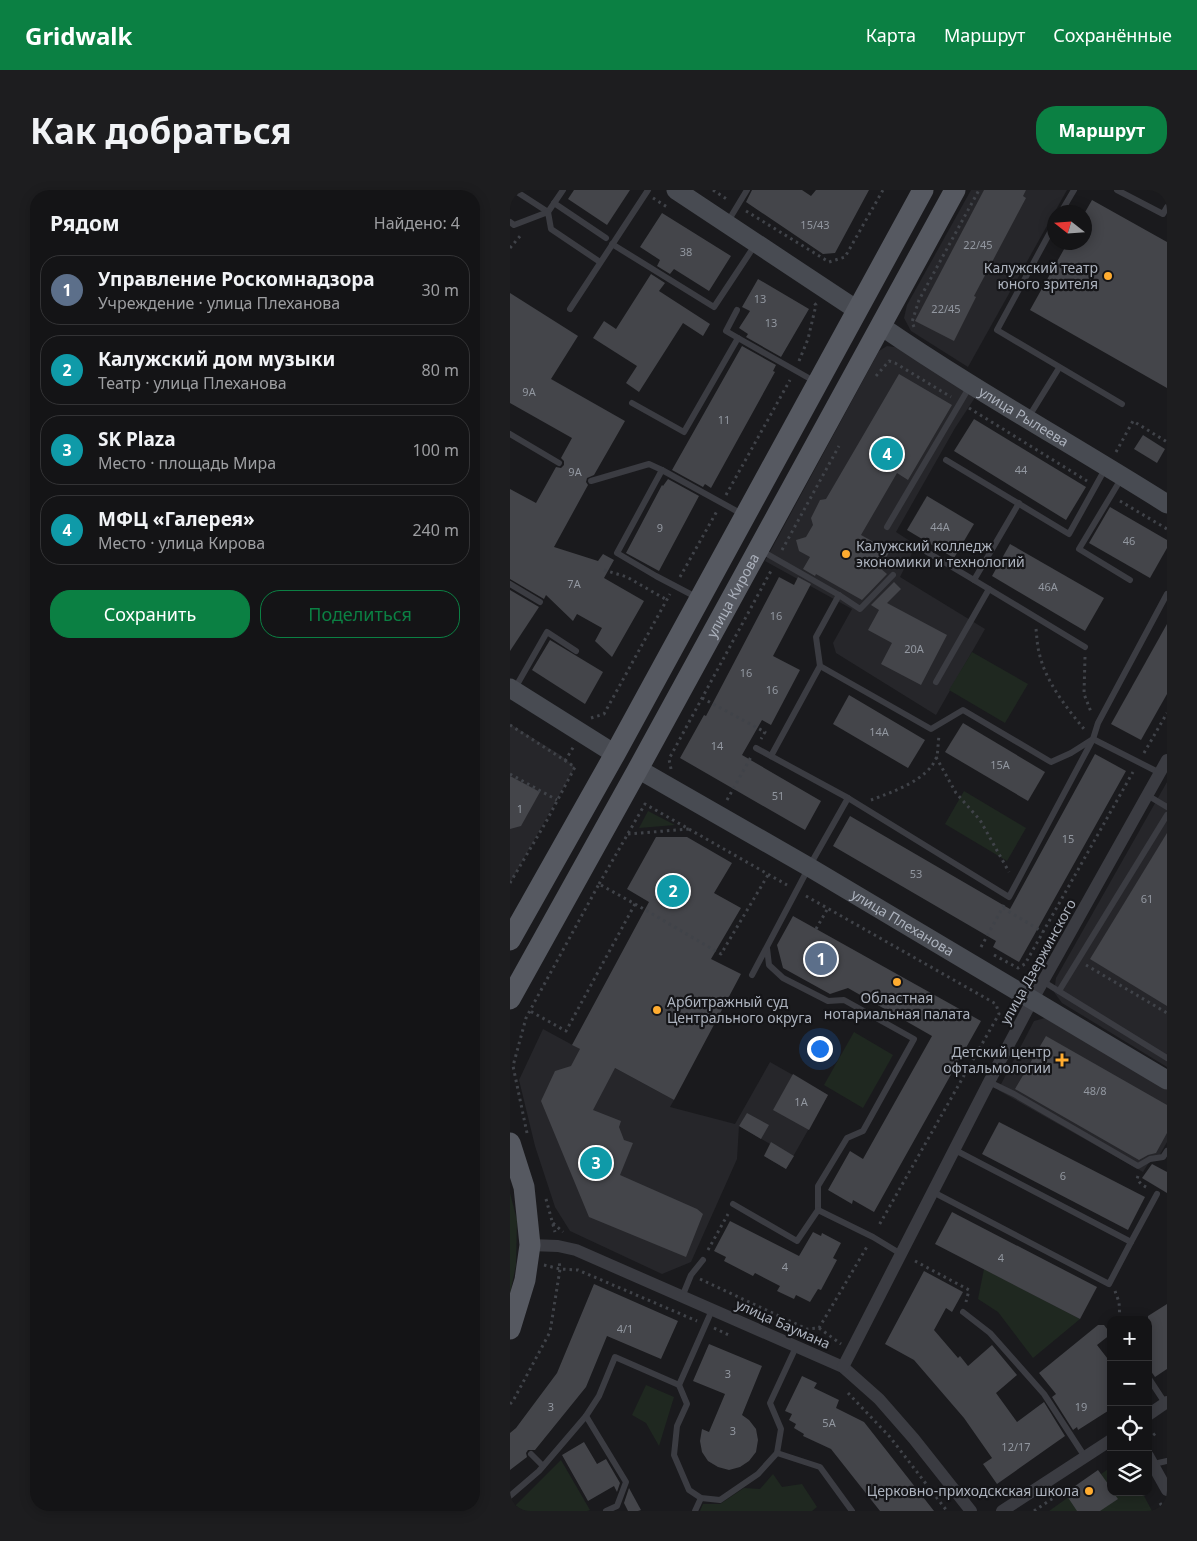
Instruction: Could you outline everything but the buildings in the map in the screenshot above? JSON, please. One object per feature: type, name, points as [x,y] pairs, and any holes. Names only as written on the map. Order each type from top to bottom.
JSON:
[{"type":"main road","name":"улица Кирова","points":[[510,940],[615,754],[924,190]]},
{"type":"main road","name":"улица Кирова","points":[[510,999],[955,190]]},
{"type":"main road","points":[[857,310],[881,326]]},
{"type":"main road","points":[[615,754],[638,769]]},
{"type":"main road","points":[[510,1329],[525,1280],[530,1245],[519,1141]]},
{"type":"street","points":[[676,190],[857,310]]},
{"type":"street","name":"улица Рылеева","points":[[881,326],[971,385],[1028,419],[1115,464],[1167,504]]},
{"type":"street","points":[[512,690],[615,754]]},
{"type":"street","name":"улица Дзержинского","points":[[843,1367],[1033,999],[1167,760]]},
{"type":"street","name":"улица Плеханова","points":[[638,769],[1033,999],[1167,1080]]},
{"type":"street","name":"улица Баумана","points":[[530,1245],[558,1246],[576,1250],[843,1367],[879,1399],[972,1511]]},
{"type":"street","points":[[1152,1412],[1166,1403]]},
{"type":"street","points":[[1002,1511],[1107,1443]]},
{"type":"street","points":[[1152,1462],[1167,1490]]},
{"type":"lane","points":[[514,190],[548,212],[551,229],[600,262]]},
{"type":"lane","points":[[510,222],[514,225],[548,212],[563,190]]},
{"type":"lane","points":[[570,309],[648,190]]},
{"type":"lane","points":[[727,224],[747,190]]},
{"type":"lane","points":[[1066,205],[1074,190]]},
{"type":"lane","points":[[1117,190],[1165,215],[1167,207]]},
{"type":"lane","points":[[554,203],[606,238]]},
{"type":"lane","points":[[1047,238],[997,330],[1122,404]]},
{"type":"lane","points":[[612,244],[714,307],[757,243]]},
{"type":"lane","points":[[737,310],[726,331],[818,383]]},
{"type":"lane","points":[[632,402],[684,432],[738,338]]},
{"type":"lane","points":[[1028,419],[1059,368]]},
{"type":"lane","points":[[887,527],[971,385]]},
{"type":"lane","points":[[510,434],[559,463]]},
{"type":"lane","points":[[946,460],[1069,534],[1096,486],[1115,464]]},
{"type":"lane","points":[[591,481],[649,464],[745,516]]},
{"type":"lane","points":[[1115,464],[1111,495],[1079,549],[1130,580]]},
{"type":"lane","points":[[662,470],[617,553],[700,599]]},
{"type":"lane","points":[[974,580],[1019,503]]},
{"type":"lane","points":[[759,549],[839,595],[860,610],[893,575]]},
{"type":"lane","points":[[926,552],[1086,646]]},
{"type":"lane","points":[[510,584],[540,602]]},
{"type":"lane","points":[[936,682],[989,589]]},
{"type":"lane","points":[[756,748],[848,798],[1009,897],[1093,739],[1098,723],[1167,594]]},
{"type":"lane","points":[[771,756],[820,666],[816,637],[839,595]]},
{"type":"lane","points":[[512,690],[547,632],[576,651]]},
{"type":"lane","points":[[820,666],[931,729],[963,710],[1051,762],[1071,753],[1093,739]]},
{"type":"lane","points":[[1093,739],[1160,773]]},
{"type":"lane","points":[[1147,795],[1167,807]]},
{"type":"lane","points":[[752,975],[796,890],[848,798]]},
{"type":"lane","points":[[1059,991],[1167,815]]},
{"type":"lane","points":[[733,1204],[798,1241],[818,1210],[818,1186],[846,1138],[863,1131],[914,1039],[844,1000],[828,1002],[783,978],[769,965],[766,947]]},
{"type":"lane","points":[[1044,982],[1167,1058]]},
{"type":"lane","points":[[989,1082],[1014,1094],[1138,1166],[1150,1159],[1163,1157],[1167,1151]]},
{"type":"lane","points":[[955,1150],[1131,1242]]},
{"type":"lane","points":[[933,1192],[1109,1284],[1157,1194]]},
{"type":"lane","points":[[818,1210],[873,1236],[901,1254]]},
{"type":"lane","points":[[682,1297],[691,1275],[703,1260]]},
{"type":"lane","points":[[679,1384],[712,1310]]},
{"type":"lane","points":[[963,1312],[990,1333],[1044,1394],[1085,1457]]},
{"type":"lane","points":[[510,1496],[543,1466],[586,1416],[599,1396],[615,1357],[679,1384],[687,1404],[676,1426],[674,1455],[689,1490],[701,1498],[720,1500],[758,1474],[777,1453],[781,1429],[770,1403],[796,1347]]},
{"type":"lane","points":[[1152,1383],[1166,1403]]},
{"type":"lane","points":[[586,1416],[626,1482],[617,1506],[606,1511]]},
{"type":"lane","points":[[777,1453],[820,1467],[852,1511]]},
{"type":"lane","points":[[531,1454],[543,1466]]},
{"type":"lane","points":[[1152,1460],[1167,1461]]},
{"type":"lane","points":[[695,1511],[701,1498]]},
{"type":"path","points":[[713,190],[829,262],[846,257],[883,190]]},
{"type":"path","points":[[919,300],[979,190]]},
{"type":"path","points":[[604,714],[795,370],[808,339],[816,305]]},
{"type":"path","points":[[876,376],[889,362],[895,363],[1096,486]]},
{"type":"path","points":[[1115,464],[1133,421],[1167,442]]},
{"type":"path","points":[[1111,495],[1167,529]]},
{"type":"path","points":[[604,570],[627,577],[667,600]]},
{"type":"path","points":[[1034,616],[1039,653],[1046,672],[1066,706],[1093,739]]},
{"type":"path","points":[[1086,646],[1084,694],[1091,713],[1098,723]]},
{"type":"path","points":[[702,698],[765,732],[718,816]]},
{"type":"path","points":[[848,798],[871,800],[902,789],[924,774],[936,757],[942,723]]},
{"type":"path","points":[[510,725],[575,767],[510,883]]},
{"type":"path","points":[[565,760],[576,743]]},
{"type":"path","points":[[936,757],[956,793],[980,820],[1008,870],[1009,897],[981,947]]},
{"type":"path","points":[[510,774],[557,800]]},
{"type":"path","points":[[519,1141],[513,1066],[526,1018],[645,804],[996,1004],[999,1014],[819,1328]]},
{"type":"path","points":[[628,834],[690,829]]},
{"type":"path","points":[[599,884],[721,954],[768,874]]},
{"type":"path","points":[[530,1011],[566,1031],[635,904]]},
{"type":"path","points":[[816,929],[828,908]]},
{"type":"path","points":[[1002,908],[1044,932]]},
{"type":"path","points":[[1078,960],[1167,1013]]},
{"type":"path","points":[[1138,1166],[1140,1173],[1137,1179],[1141,1184],[1157,1194]]},
{"type":"path","points":[[544,1195],[553,1223]]},
{"type":"path","points":[[703,1260],[733,1204]]},
{"type":"path","points":[[915,1260],[969,1290],[963,1312]]},
{"type":"path","points":[[510,1404],[550,1332],[560,1269],[578,1270],[739,1339]]},
{"type":"path","points":[[691,1275],[807,1329],[819,1328],[846,1347]]},
{"type":"path","points":[[1109,1284],[1119,1302],[1120,1316]]},
{"type":"path","points":[[844,1389],[890,1437],[947,1511]]},
{"type":"path","points":[[1152,1436],[1156,1433]]},
{"type":"shaded area","points":[[971,190],[1067,190],[1059,205],[1047,205],[1047,226],[968,367],[911,331],[904,318],[907,305]]},
{"type":"shaded area","points":[[887,346],[901,348],[976,396],[955,428],[896,532],[916,545],[900,577],[985,629],[936,715],[836,653],[833,643],[852,609],[765,561],[879,351]]},
{"type":"shaded area","points":[[972,652],[1028,684],[1005,723],[949,690]]},
{"type":"shaded area","points":[[510,724],[559,754],[575,767],[510,883]]},
{"type":"shaded area","points":[[1167,782],[1167,1067],[1062,1003],[1054,992],[1056,978]]},
{"type":"shaded area","points":[[964,791],[1026,828],[1007,861],[945,824]]},
{"type":"shaded area","points":[[648,811],[675,825],[639,828]]},
{"type":"shaded area","points":[[1045,1018],[1167,1088],[1167,1142],[1158,1158],[1153,1156],[1143,1172],[998,1090],[1034,1021]]},
{"type":"shaded area","points":[[543,1029],[674,1100],[670,1107],[735,1124],[770,1062],[828,1095],[786,1169],[764,1156],[770,1144],[739,1126],[737,1159],[691,1262],[662,1274],[570,1231],[555,1207],[535,1146],[519,1080]]},
{"type":"shaded area","points":[[854,1032],[893,1055],[863,1108],[824,1085]]},
{"type":"shaded area","points":[[510,1193],[517,1220],[516,1265],[510,1294]]},
{"type":"shaded area","points":[[984,1269],[1080,1319],[1033,1358],[998,1312],[978,1299]]},
{"type":"shaded area","points":[[646,1385],[674,1397],[659,1446],[646,1423],[632,1415]]},
{"type":"shaded area","points":[[561,1460],[590,1510],[512,1511],[515,1506]]},
{"type":"shaded area","points":[[1107,1470],[1107,1496],[1144,1496],[1152,1511],[1049,1511]]},
{"type":"shaded area","points":[[773,1474],[782,1487],[802,1484],[817,1507],[812,1511],[700,1511],[703,1504],[720,1504],[744,1488],[760,1489]]},
{"type":"place","name":"Калужский театр юного зрителя","points":[[1108,276]]},
{"type":"place","name":"МФЦ «Галерея»","points":[[887,454]]},
{"type":"place","name":"Калужский колледж экономики и технологий","points":[[846,554]]},
{"type":"place","name":"Калужский дом музыки","points":[[673,891]]},
{"type":"place","name":"Управление Роскомнадзора","points":[[821,959]]},
{"type":"place","name":"Областная нотариальная палата","points":[[897,982]]},
{"type":"place","name":"Арбитражный суд Центрального округа","points":[[657,1010]]},
{"type":"place","name":"Детский центр офтальмологии","points":[[1062,1060]]},
{"type":"place","name":"SK Plaza","points":[[596,1163]]},
{"type":"place","name":"Церковно-приходскская школа","points":[[1089,1491]]}]
